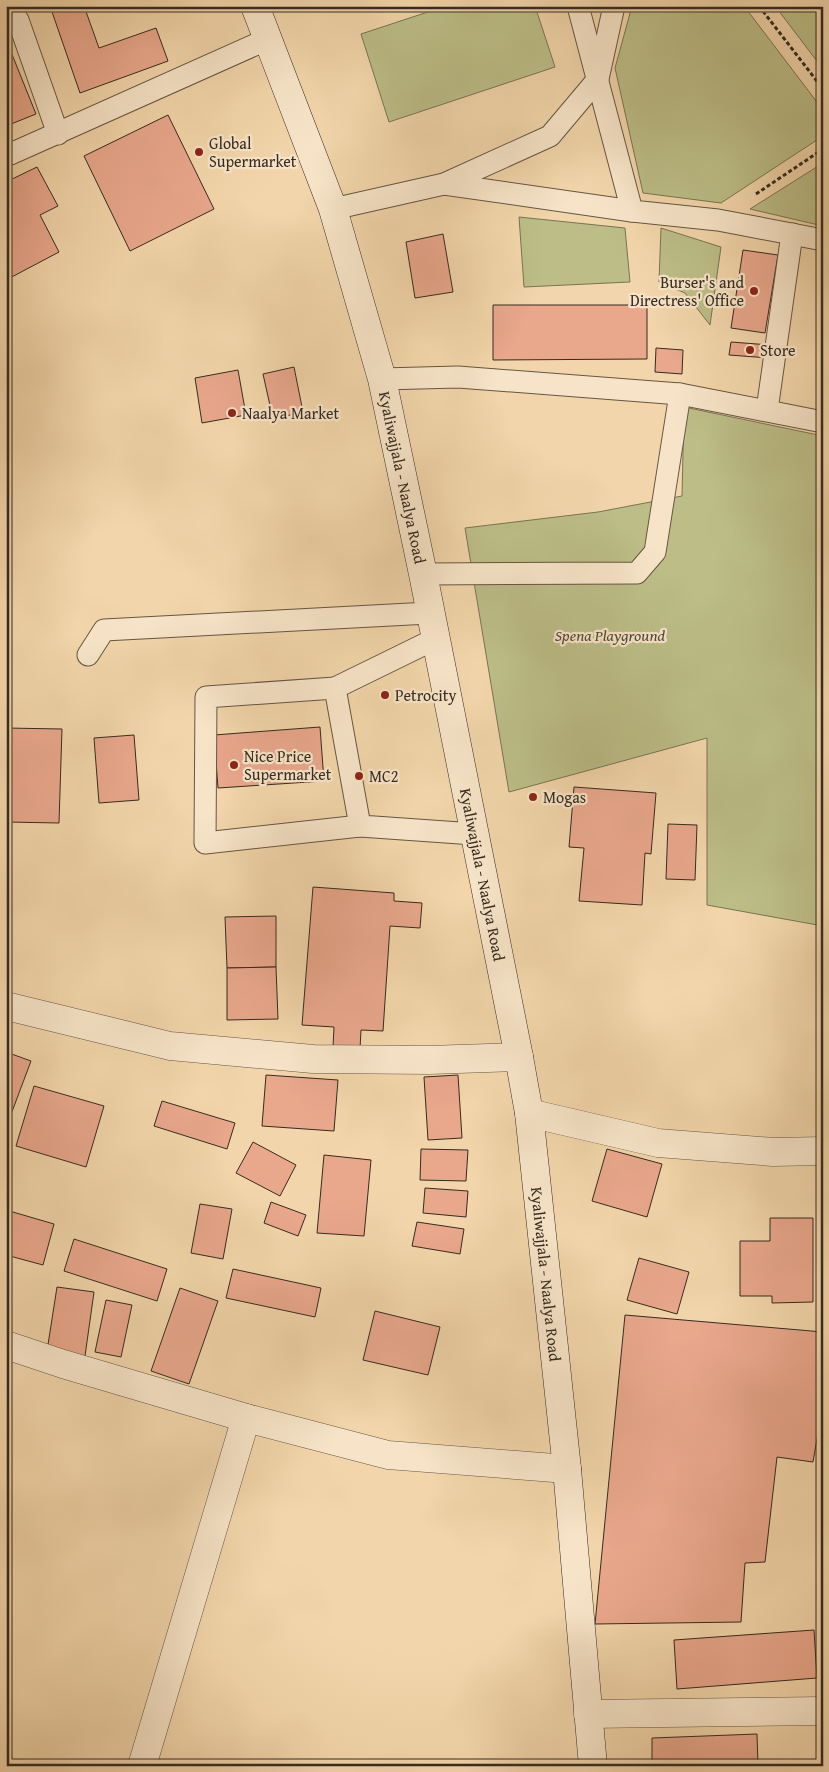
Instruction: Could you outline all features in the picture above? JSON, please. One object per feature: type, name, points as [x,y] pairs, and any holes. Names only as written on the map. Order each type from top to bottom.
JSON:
[{"type":"street","name":"Kyaliwajjala - Naalya Road","points":[[254,6],[333,209],[382,380],[424,574],[429,613],[519,1056],[529,1113],[567,1470],[593,1766]]},
{"type":"street","points":[[6,1006],[170,1046],[313,1059],[429,1060],[519,1056]]},
{"type":"street","points":[[529,1113],[658,1144],[773,1152],[823,1151]]},
{"type":"street","points":[[6,1344],[63,1364],[246,1418],[388,1455],[567,1470]]},
{"type":"street","points":[[142,1766],[246,1418]]},
{"type":"street","points":[[588,1714],[823,1711]]},
{"type":"lane","points":[[578,6],[632,211]]},
{"type":"lane","points":[[333,209],[444,184],[550,136],[598,79],[614,6]]},
{"type":"lane","points":[[18,20],[58,134]]},
{"type":"lane","points":[[6,156],[268,39]]},
{"type":"lane","points":[[444,184],[632,211],[718,220],[823,240]]},
{"type":"lane","points":[[767,410],[792,234]]},
{"type":"lane","points":[[382,380],[458,377],[680,394],[823,422]]},
{"type":"lane","points":[[424,574],[637,572],[655,552],[680,394]]},
{"type":"lane","points":[[88,655],[104,630],[429,613]]},
{"type":"lane","points":[[435,639],[335,688],[206,696],[205,843],[360,826],[474,834]]},
{"type":"lane","points":[[335,688],[360,826]]},
{"type":"path","points":[[759,6],[823,89]]},
{"type":"path","points":[[718,220],[823,149]]},
{"type":"green space","points":[[446,6],[535,6],[555,67],[389,122],[361,34]]},
{"type":"green space","points":[[632,6],[744,6],[823,110],[823,136],[721,203],[643,193],[615,68]]},
{"type":"green space","points":[[775,6],[823,6],[823,69]]},
{"type":"green space","points":[[823,163],[823,226],[750,209]]},
{"type":"green space","points":[[519,217],[625,228],[630,282],[524,287]]},
{"type":"green space","points":[[661,228],[721,247],[710,325],[685,293],[659,282]]},
{"type":"green space","name":"Spena Playground","points":[[684,407],[823,436],[823,926],[707,905],[707,738],[509,792],[465,528],[598,512],[682,496]]},
{"type":"building","points":[[50,6],[84,6],[99,48],[156,28],[168,61],[80,93]]},
{"type":"building","points":[[11,52],[36,114],[11,124],[6,111],[6,54]]},
{"type":"building","points":[[168,115],[214,209],[130,251],[84,156]]},
{"type":"building","points":[[37,167],[58,206],[40,215],[59,252],[6,280],[6,182]]},
{"type":"building","points":[[443,234],[453,292],[415,298],[406,242]]},
{"type":"building","name":"Burser's and Directress' Office","points":[[743,250],[778,255],[765,333],[731,328]]},
{"type":"building","points":[[493,305],[647,305],[647,359],[493,360]]},
{"type":"building","name":"Store","points":[[731,342],[770,345],[769,358],[729,355]]},
{"type":"building","points":[[656,348],[683,350],[682,374],[655,372]]},
{"type":"building","points":[[294,367],[303,412],[273,419],[263,374]]},
{"type":"building","points":[[238,370],[246,415],[202,423],[195,378]]},
{"type":"building","points":[[320,727],[324,781],[218,788],[214,735]]},
{"type":"building","points":[[6,728],[62,729],[59,823],[6,822]]},
{"type":"building","points":[[134,735],[139,800],[99,803],[94,738]]},
{"type":"building","points":[[574,787],[656,793],[651,854],[645,853],[642,905],[579,901],[584,848],[569,847]]},
{"type":"building","points":[[668,824],[697,825],[695,880],[666,879]]},
{"type":"building","points":[[313,887],[394,893],[394,901],[422,903],[420,928],[390,926],[383,1031],[361,1030],[360,1049],[333,1047],[334,1027],[302,1025]]},
{"type":"building","points":[[276,916],[276,967],[227,968],[225,917]]},
{"type":"building","points":[[276,967],[278,1019],[227,1020],[227,968]]},
{"type":"building","points":[[6,1052],[31,1061],[10,1117],[6,1116]]},
{"type":"building","points":[[266,1075],[338,1080],[334,1131],[262,1126]]},
{"type":"building","points":[[458,1075],[462,1138],[428,1140],[424,1077]]},
{"type":"building","points":[[34,1086],[104,1106],[86,1167],[16,1146]]},
{"type":"building","points":[[162,1101],[235,1123],[227,1149],[154,1126]]},
{"type":"building","points":[[253,1142],[296,1165],[280,1196],[236,1173]]},
{"type":"building","points":[[421,1149],[468,1150],[466,1181],[420,1180]]},
{"type":"building","points":[[607,1149],[662,1164],[647,1217],[592,1201]]},
{"type":"building","points":[[324,1155],[371,1160],[364,1236],[317,1233]]},
{"type":"building","points":[[425,1188],[468,1191],[466,1217],[423,1213]]},
{"type":"building","points":[[271,1202],[306,1215],[298,1236],[264,1223]]},
{"type":"building","points":[[200,1204],[232,1209],[223,1259],[191,1253]]},
{"type":"building","points":[[6,1210],[54,1224],[43,1265],[6,1255]]},
{"type":"building","points":[[770,1218],[813,1218],[813,1302],[772,1303],[772,1296],[740,1296],[740,1241],[770,1241]]},
{"type":"building","points":[[417,1222],[464,1229],[460,1254],[412,1246]]},
{"type":"building","points":[[74,1239],[167,1269],[157,1301],[64,1271]]},
{"type":"building","points":[[639,1258],[689,1272],[677,1314],[627,1300]]},
{"type":"building","points":[[233,1269],[321,1288],[315,1317],[226,1298]]},
{"type":"building","points":[[57,1287],[94,1292],[85,1356],[47,1351]]},
{"type":"building","points":[[180,1288],[218,1301],[189,1384],[151,1371]]},
{"type":"building","points":[[106,1300],[132,1305],[121,1357],[95,1352]]},
{"type":"building","points":[[375,1311],[440,1327],[428,1375],[363,1360]]},
{"type":"building","points":[[625,1315],[823,1332],[823,1404],[813,1462],[777,1457],[765,1562],[745,1563],[741,1622],[595,1624]]},
{"type":"building","points":[[814,1630],[817,1678],[677,1689],[674,1640]]},
{"type":"building","points":[[757,1734],[758,1766],[652,1766],[652,1738]]},
{"type":"place","name":"Global Supermarket","points":[[199,152]]},
{"type":"place","name":"Burser's and Directress' Office","points":[[754,291]]},
{"type":"place","name":"Store","points":[[750,350]]},
{"type":"place","name":"Naalya Market","points":[[232,413]]},
{"type":"place","name":"Petrocity","points":[[385,695]]},
{"type":"place","name":"Nice Price Supermarket","points":[[234,765]]},
{"type":"place","name":"MC2","points":[[359,776]]},
{"type":"place","name":"Mogas","points":[[533,797]]}]
